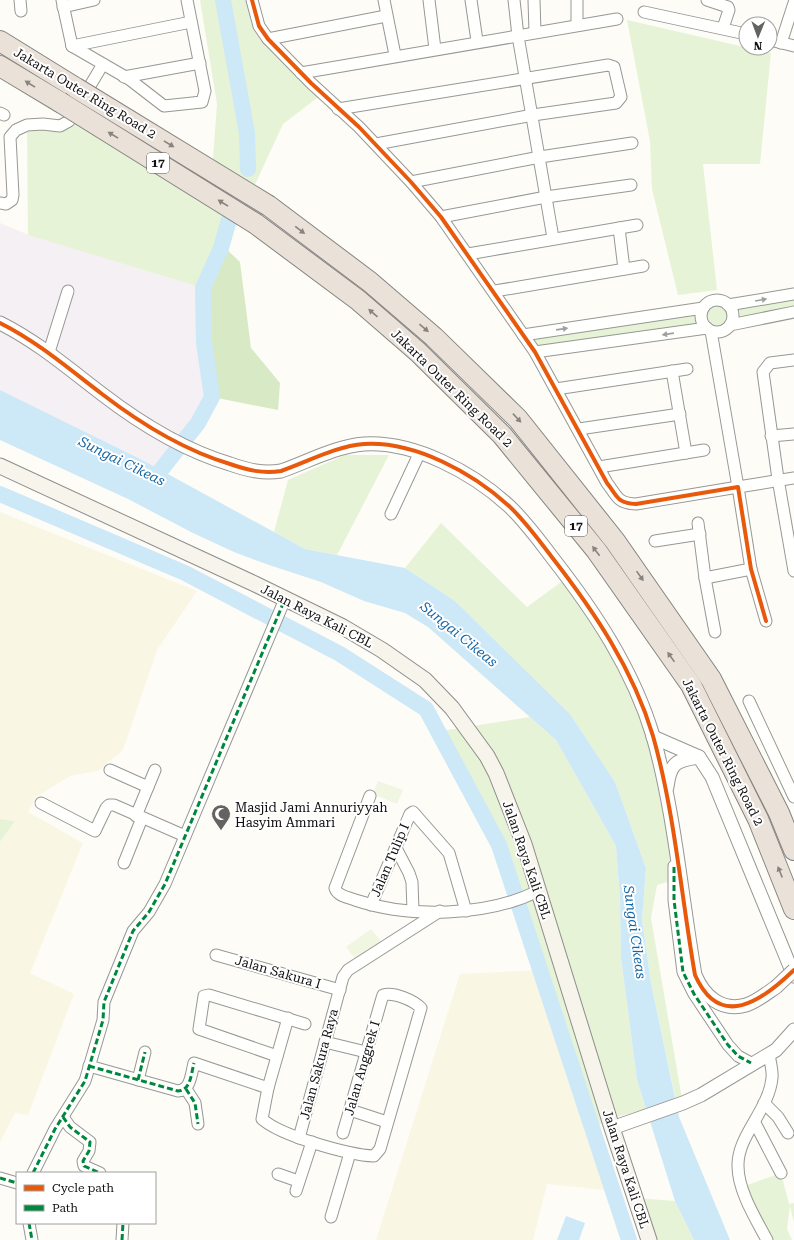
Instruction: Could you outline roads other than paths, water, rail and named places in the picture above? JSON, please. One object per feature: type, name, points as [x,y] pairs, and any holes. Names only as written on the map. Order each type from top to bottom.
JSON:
[{"type":"highway","name":"Jakarta Outer Ring Road 2","points":[[0,41],[269,206],[370,282],[428,332],[518,419],[615,542],[711,678],[779,813],[794,850]]},
{"type":"highway","name":"Jakarta Outer Ring Road 2","points":[[0,66],[256,224],[358,300],[418,352],[502,435],[596,550],[691,685],[758,819],[794,909]]},
{"type":"main road","name":"Jalan Raya Kali CBL","points":[[0,466],[343,627],[382,650],[425,680],[452,708],[487,756],[496,773],[524,844],[531,894],[649,1240]]},
{"type":"street","points":[[94,0],[62,3],[72,46],[124,77],[164,106],[202,102],[205,91],[187,0]]},
{"type":"street","points":[[252,0],[257,20],[268,39],[338,109],[376,144],[441,217],[495,291],[535,352],[579,429],[607,483],[622,503],[636,504],[778,479],[794,478]]},
{"type":"street","points":[[384,0],[395,55]]},
{"type":"street","points":[[429,0],[436,49]]},
{"type":"street","points":[[471,0],[477,41]]},
{"type":"street","points":[[514,0],[518,36],[533,115],[553,238]]},
{"type":"street","points":[[534,0],[535,32]]},
{"type":"street","points":[[577,0],[577,26]]},
{"type":"street","points":[[707,0],[728,6],[729,10],[723,28]]},
{"type":"street","points":[[778,36],[794,3]]},
{"type":"street","points":[[644,12],[738,32]]},
{"type":"street","points":[[268,39],[386,16]]},
{"type":"street","points":[[301,72],[477,41],[518,36],[618,19]]},
{"type":"street","points":[[72,46],[191,22]]},
{"type":"street","points":[[778,43],[794,46]]},
{"type":"street","points":[[124,77],[200,63]]},
{"type":"street","points":[[0,203],[6,204],[12,200],[10,137],[16,130],[27,125],[44,124],[60,126],[69,121],[103,64]]},
{"type":"street","points":[[338,109],[610,64],[615,68],[618,77],[621,97],[616,103],[533,115],[376,144]]},
{"type":"street","points":[[411,182],[540,157],[632,143]]},
{"type":"street","points":[[0,158],[10,163]]},
{"type":"street","points":[[441,217],[546,197],[631,185]]},
{"type":"street","points":[[468,254],[553,238],[637,225]]},
{"type":"street","points":[[619,228],[624,269]]},
{"type":"street","points":[[495,291],[643,266]]},
{"type":"street","points":[[49,352],[68,291]]},
{"type":"street","points":[[728,306],[794,294]]},
{"type":"street","points":[[523,335],[703,308],[713,301],[721,301],[728,306],[732,315],[730,325]]},
{"type":"street","points":[[703,308],[701,315],[702,322],[709,330],[738,486],[751,569],[766,621]]},
{"type":"street","points":[[535,352],[709,330],[722,331],[730,325],[794,312]]},
{"type":"street","points":[[0,324],[21,334],[49,352],[101,394],[160,434],[209,458],[248,470],[270,473],[281,471],[352,445],[394,444],[420,452],[478,481],[521,518],[584,597],[599,620],[638,694],[653,737],[666,792],[673,825],[693,967],[701,988],[711,998],[720,1004],[732,1007],[747,1005],[776,987],[794,970]]},
{"type":"street","points":[[793,566],[771,436],[763,372],[770,363],[794,360]]},
{"type":"street","points":[[556,389],[687,369]]},
{"type":"street","points":[[672,371],[686,453]]},
{"type":"street","points":[[579,429],[680,414]]},
{"type":"street","points":[[771,436],[794,434]]},
{"type":"street","points":[[599,466],[704,450]]},
{"type":"street","points":[[391,514],[420,452]]},
{"type":"street","points":[[698,523],[705,578],[715,632]]},
{"type":"street","points":[[654,541],[700,534]]},
{"type":"street","points":[[705,578],[751,569]]},
{"type":"street","points":[[33,1172],[63,1117],[81,1090],[103,1020],[104,1002],[110,985],[133,931],[150,912],[165,884],[285,599]]},
{"type":"street","points":[[749,701],[794,797]]},
{"type":"street","points":[[653,737],[698,757],[712,777],[794,976]]},
{"type":"street","points":[[666,792],[668,775],[672,766],[683,759],[698,757]]},
{"type":"street","points":[[110,770],[148,787]]},
{"type":"street","points":[[124,863],[148,787],[155,770]]},
{"type":"street","points":[[370,796],[335,888],[338,893],[371,905],[413,911],[466,911],[503,903],[531,894]]},
{"type":"street","points":[[41,803],[95,831],[106,808],[109,805],[185,836]]},
{"type":"street","name":"Jalan Tulip I","points":[[371,905],[396,848],[406,820],[413,812],[449,853],[466,911]]},
{"type":"street","points":[[673,825],[674,900],[683,972],[694,994],[728,1046],[738,1056],[751,1063]]},
{"type":"street","points":[[396,848],[412,882],[413,911]]},
{"type":"street","name":"Jalan Sakura Raya","points":[[299,1138],[343,977],[348,970],[441,911]]},
{"type":"street","name":"Jalan Sakura I","points":[[216,955],[340,990]]},
{"type":"street","name":"Jalan Anggrek I","points":[[343,1133],[380,1003],[384,995],[389,994],[414,1002],[421,1011],[388,1122]]},
{"type":"street","points":[[277,1056],[199,1029],[203,999],[206,995],[305,1024]]},
{"type":"street","points":[[288,1018],[268,1088],[262,1119],[271,1126],[312,1142],[364,1156],[374,1156],[378,1154],[388,1122],[350,1110]]},
{"type":"street","points":[[612,1128],[701,1095],[751,1063],[776,1050],[794,1030]]},
{"type":"street","points":[[325,1042],[366,1052]]},
{"type":"street","points":[[138,1080],[145,1052]]},
{"type":"street","points":[[767,1240],[745,1194],[738,1166],[740,1146],[755,1123],[764,1103],[772,1077],[769,1054]]},
{"type":"street","points":[[198,1124],[195,1103],[186,1089],[194,1063],[268,1088]]},
{"type":"street","points":[[89,1066],[178,1091],[186,1089]]},
{"type":"street","points":[[764,1103],[778,1117],[788,1133]]},
{"type":"street","points":[[63,1117],[70,1127],[90,1142],[89,1151],[83,1161],[84,1166],[98,1172]]},
{"type":"street","points":[[755,1123],[781,1173]]},
{"type":"street","points":[[278,1174],[297,1186],[312,1142]]},
{"type":"street","points":[[331,1217],[350,1153]]},
{"type":"street","points":[[0,1178],[16,1183]]},
{"type":"street","points":[[29,1224],[33,1239]]},
{"type":"street","points":[[122,1240],[123,1224]]},
{"type":"water","name":"Sungai Cikeas","points":[[0,390],[144,461],[305,549],[405,568],[455,601],[570,714],[615,782],[646,868],[642,920],[651,983],[679,1117],[730,1240],[694,1240],[675,1201],[637,1080],[621,958],[620,899],[616,846],[556,740],[428,627],[405,613],[364,601],[321,582],[234,552],[193,533],[128,499],[0,440]]},
{"type":"water","points":[[566,1216],[585,1223],[579,1240],[557,1240]]},
{"type":"waterway","points":[[223,0],[247,133],[248,169]]},
{"type":"waterway","name":"Sungai Cikeas","points":[[157,475],[198,423],[212,397],[204,343],[203,288],[221,248],[232,209]]},
{"type":"waterway","points":[[0,494],[185,573],[340,654],[426,709],[499,845],[629,1240]]},
{"type":"place","name":"Masjid Jami Annuriyyah Hasyim Ammari","points":[[221,831]]}]
